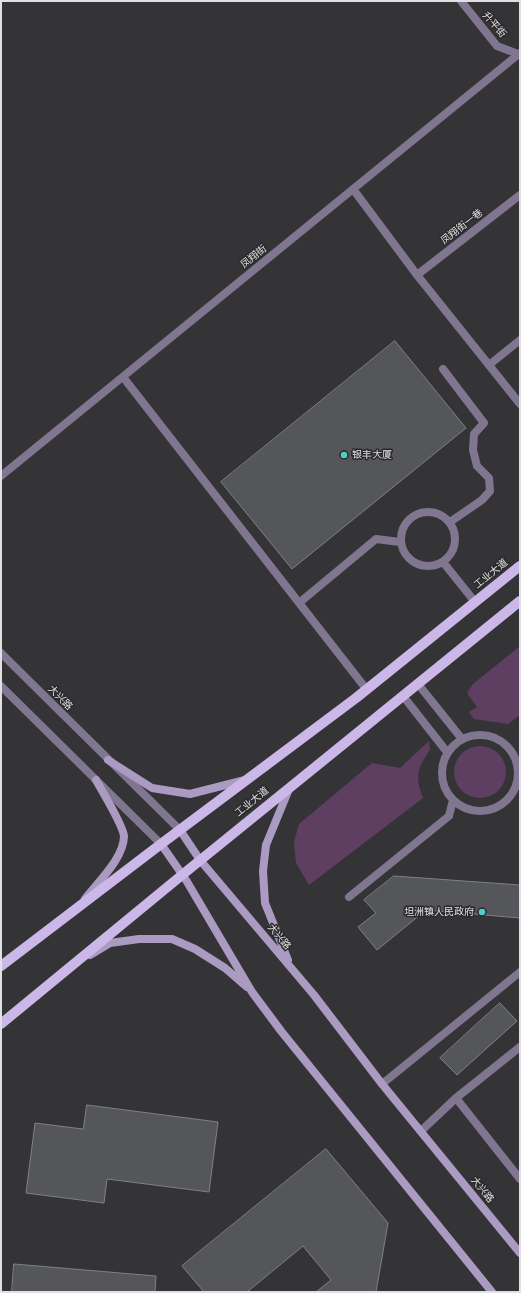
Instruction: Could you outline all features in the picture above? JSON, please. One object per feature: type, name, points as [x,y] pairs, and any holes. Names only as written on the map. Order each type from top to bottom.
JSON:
[{"type":"main road","name":"工业大道","points":[[1,966],[367,690],[520,566]]},
{"type":"main road","name":"工业大道","points":[[1,1024],[200,860],[520,601]]},
{"type":"main road","name":"工业大道","points":[[108,760],[152,788],[190,794],[249,778]]},
{"type":"main road","points":[[79,907],[116,860],[122,846],[124,835],[119,822],[96,780]]},
{"type":"main road","points":[[290,788],[266,845],[263,871],[265,903],[292,968]]},
{"type":"main road","name":"大兴路","points":[[180,830],[200,860],[292,968],[382,1084],[520,1253]]},
{"type":"main road","points":[[161,844],[182,875],[252,992],[282,1032],[492,1292]]},
{"type":"main road","points":[[73,966],[110,943],[139,939],[172,939],[195,949],[225,968],[252,992]]},
{"type":"street","name":"升平街","points":[[461,1],[497,46],[519,53]]},
{"type":"street","name":"凤翔街","points":[[1,476],[519,53]]},
{"type":"street","points":[[352,190],[417,275],[520,404]]},
{"type":"street","name":"凤翔街一巷","points":[[417,275],[520,195]]},
{"type":"street","points":[[489,365],[520,340]]},
{"type":"street","points":[[443,369],[484,423],[474,434],[473,450],[477,466],[489,478],[490,491],[482,500],[450,522]]},
{"type":"street","points":[[123,377],[367,690]]},
{"type":"street","points":[[427,511],[436,512],[444,516],[450,522],[454,530],[454,548],[450,556],[443,562],[426,566],[416,564],[403,552],[400,542],[400,533],[404,524],[410,517],[427,511]]},
{"type":"street","points":[[299,603],[376,539],[400,542]]},
{"type":"street","points":[[443,562],[475,602]]},
{"type":"street","name":"大兴路","points":[[1,653],[180,830]]},
{"type":"street","points":[[418,684],[462,739]]},
{"type":"street","points":[[1,686],[161,844]]},
{"type":"street","points":[[403,696],[447,752]]},
{"type":"street","points":[[479,734],[492,736],[503,742],[519,761],[519,775],[516,787],[510,798],[500,806],[488,811],[476,811],[463,807],[453,800],[445,790],[442,777],[442,765],[447,752],[462,739],[479,734]]},
{"type":"street","points":[[349,897],[449,816],[453,800]]},
{"type":"street","points":[[382,1084],[520,972]]},
{"type":"street","points":[[421,1131],[456,1098],[520,1047]]},
{"type":"street","points":[[456,1098],[520,1179]]},
{"type":"shaded area","points":[[520,646],[520,715],[508,724],[474,719],[469,712],[477,707],[467,693],[473,684]]},
{"type":"shaded area","points":[[429,741],[430,750],[422,762],[418,779],[423,798],[309,885],[296,863],[294,842],[299,824],[372,763],[400,768]]},
{"type":"shaded area","points":[[475,746],[485,746],[499,753],[506,767],[506,777],[499,791],[485,798],[475,798],[465,794],[458,787],[454,777],[454,767],[458,757],[465,750]]},
{"type":"building","name":"银丰大厦","points":[[395,341],[466,428],[292,569],[221,482]]},
{"type":"building","name":"坦洲镇人民政府","points":[[394,876],[520,885],[520,918],[426,910],[377,950],[358,927],[376,913],[364,900]]},
{"type":"building","points":[[500,1003],[517,1021],[457,1075],[440,1058]]},
{"type":"building","points":[[87,1105],[218,1122],[209,1192],[107,1179],[104,1203],[26,1193],[35,1123],[83,1129]]},
{"type":"building","points":[[326,1149],[388,1223],[376,1292],[316,1292],[331,1280],[303,1246],[247,1292],[204,1292],[182,1266]]},
{"type":"building","points":[[14,1264],[156,1276],[155,1292],[12,1292]]},
{"type":"place","name":"银丰大厦","points":[[344,455]]},
{"type":"place","name":"坦洲镇人民政府","points":[[482,912]]}]
